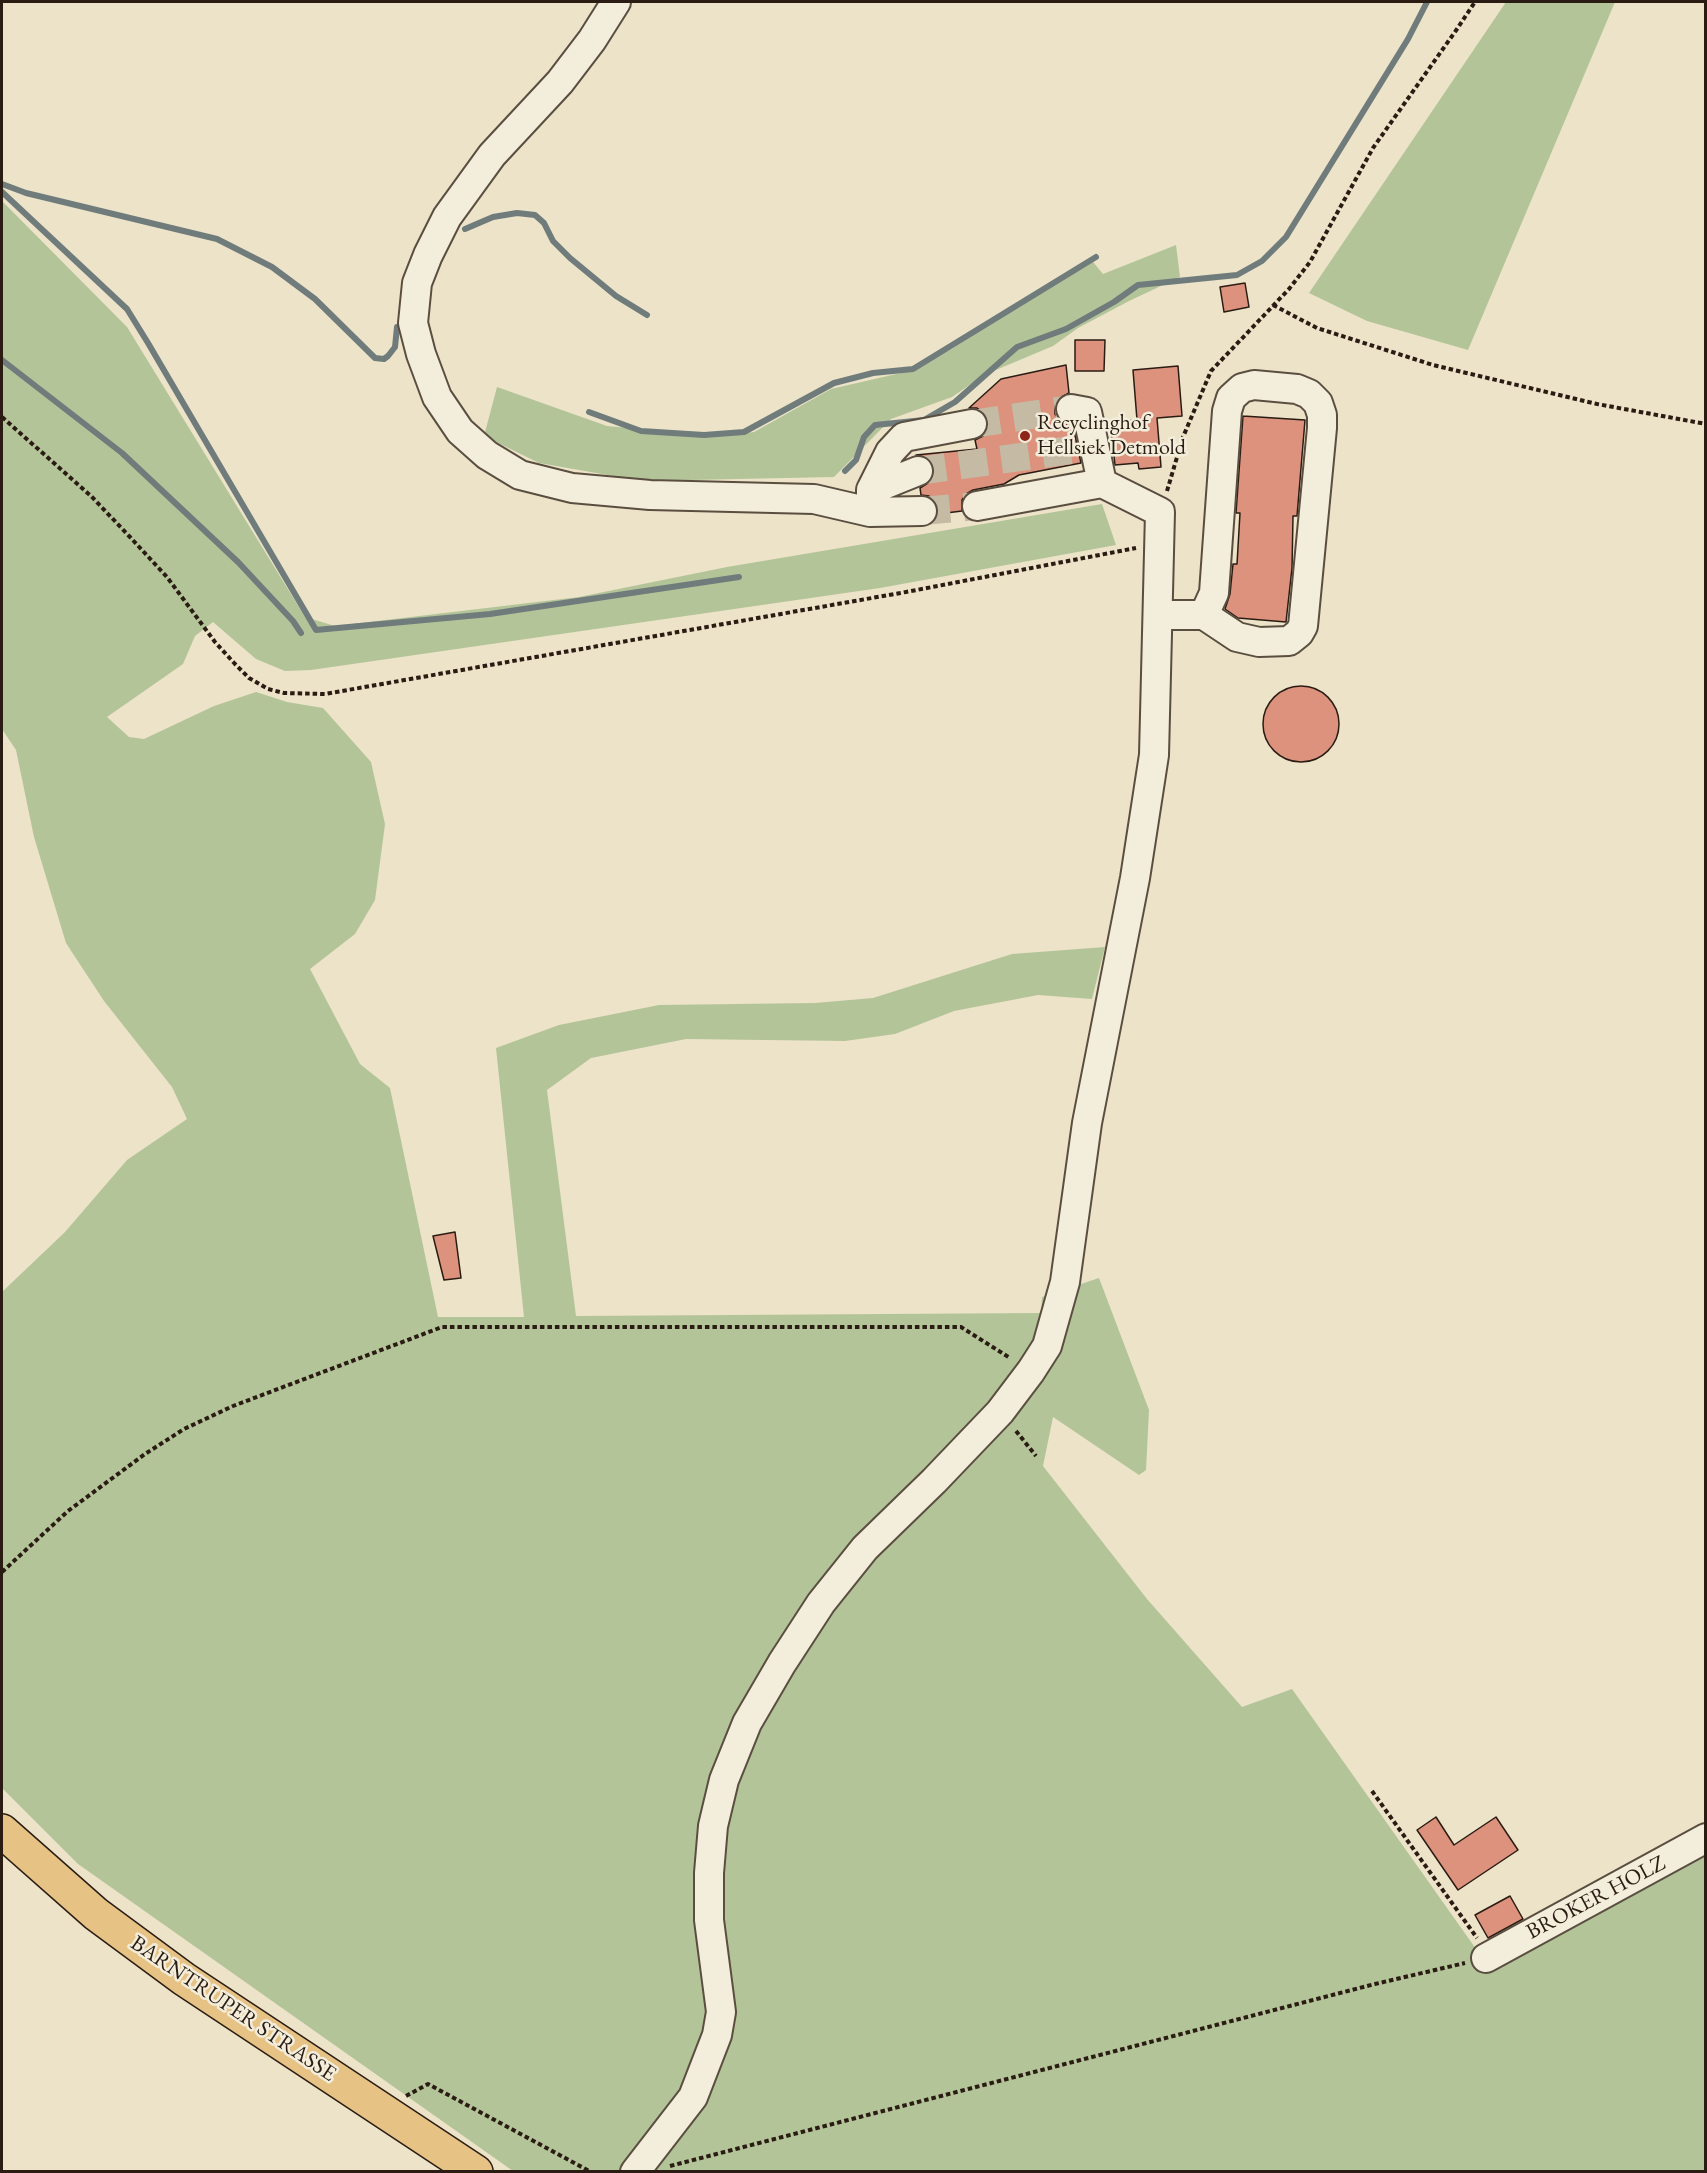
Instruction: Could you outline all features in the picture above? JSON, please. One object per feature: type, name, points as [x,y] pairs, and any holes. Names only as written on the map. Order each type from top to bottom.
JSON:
[{"type":"main road","name":"BARNTRUPER STRASSE","points":[[2,1831],[54,1878],[139,1947],[229,2010],[476,2172]]},
{"type":"street","points":[[616,2],[592,40],[560,82],[492,155],[447,217],[428,255],[417,283],[413,323],[421,354],[437,397],[460,431],[487,454],[520,475],[572,488],[650,495],[870,501],[922,511]]},
{"type":"street","points":[[1159,615],[1204,615],[1237,637],[1258,642],[1289,641],[1299,633],[1303,626],[1322,428],[1322,415],[1318,404],[1309,394],[1297,389],[1254,385],[1242,388],[1232,398],[1227,411],[1214,593],[1204,615]]},
{"type":"street","points":[[1071,409],[1088,412],[1087,448],[1102,483]]},
{"type":"street","points":[[870,501],[890,452],[904,437],[972,424]]},
{"type":"street","points":[[870,501],[918,471]]},
{"type":"street","points":[[635,2172],[693,2097],[717,2035],[721,2012],[709,1920],[712,1826],[724,1780],[747,1723],[782,1662],[820,1603],[865,1548],[1000,1412],[1031,1371],[1047,1346],[1065,1282],[1087,1123],[1135,878],[1154,755],[1160,512],[1102,483],[977,506]]},
{"type":"street","name":"BROKER HOLZ","points":[[1488,1957],[1706,1838]]},
{"type":"path","points":[[1160,512],[1183,437],[1211,371],[1289,289],[1310,262],[1373,148],[1475,2]]},
{"type":"path","points":[[1273,305],[1317,328],[1433,365],[1597,404],[1706,424]]},
{"type":"path","points":[[2,417],[91,496],[167,577],[216,642],[249,678],[268,689],[284,693],[303,695],[337,692],[883,596],[1161,544]]},
{"type":"path","points":[[2,1572],[68,1511],[145,1454],[184,1429],[233,1406],[442,1327],[961,1327],[1031,1371]]},
{"type":"path","points":[[1000,1412],[1036,1456]]},
{"type":"path","points":[[668,2166],[1488,1957],[1372,1791]]},
{"type":"path","points":[[381,2109],[428,2084],[591,2172]]},
{"type":"green space","points":[[1506,2],[1615,2],[1468,350],[1367,321],[1309,293]]},
{"type":"green space","points":[[2,201],[127,327],[305,617],[335,626],[579,597],[727,567],[1102,504],[1116,545],[880,588],[311,670],[285,671],[256,659],[213,622],[195,636],[183,664],[107,717],[129,737],[144,739],[214,706],[256,692],[287,702],[323,708],[371,762],[385,824],[375,900],[355,934],[310,969],[360,1064],[390,1088],[438,1317],[524,1317],[496,1048],[559,1025],[659,1005],[815,1003],[873,998],[1012,954],[1105,947],[1092,999],[1038,995],[954,1011],[895,1034],[845,1041],[686,1039],[591,1058],[547,1090],[576,1316],[1041,1313],[1042,1297],[1099,1278],[1149,1410],[1146,1470],[1139,1475],[1053,1417],[1043,1466],[1147,1599],[1242,1707],[1292,1689],[1486,1963],[1705,1843],[1705,2171],[513,2171],[78,1864],[2,1788],[2,1292],[65,1232],[127,1160],[187,1119],[172,1087],[104,1001],[66,943],[34,837],[16,750],[2,729]]},
{"type":"green space","points":[[1176,245],[1180,277],[1078,328],[1053,346],[984,375],[952,397],[891,419],[834,477],[642,481],[539,463],[484,436],[497,387],[607,426],[718,436],[754,432],[831,389],[905,372],[950,350],[1093,262],[1103,274]]},
{"type":"building","points":[[1245,283],[1249,307],[1224,312],[1220,287]]},
{"type":"building","points":[[1075,340],[1105,340],[1104,371],[1075,371]]},
{"type":"building","name":"Recyclinghof Hellsiek Detmold","points":[[1066,365],[1069,393],[1058,399],[1055,414],[1061,422],[1073,426],[1081,463],[1019,475],[1004,484],[973,490],[962,500],[962,511],[938,514],[936,502],[929,496],[921,495],[920,488],[931,481],[934,473],[933,465],[928,458],[916,455],[977,449],[975,440],[983,436],[988,429],[988,421],[984,413],[977,408],[969,408],[1001,379]]},
{"type":"building","points":[[1178,366],[1182,416],[1157,418],[1161,467],[1139,469],[1138,463],[1115,465],[1110,422],[1137,420],[1133,370]]},
{"type":"building","points":[[1243,416],[1305,420],[1297,516],[1293,516],[1292,568],[1286,622],[1238,618],[1225,609],[1230,594],[1233,564],[1237,564],[1240,513],[1236,513]]},
{"type":"building","points":[[1301,686],[1315,689],[1328,697],[1336,710],[1339,724],[1336,738],[1328,751],[1315,759],[1301,762],[1287,759],[1274,751],[1266,738],[1263,724],[1266,710],[1274,697],[1287,689]]},
{"type":"building","points":[[455,1232],[461,1278],[444,1280],[433,1236]]},
{"type":"building","points":[[1436,1817],[1454,1845],[1496,1817],[1518,1850],[1458,1890],[1417,1830]]},
{"type":"building","points":[[1510,1896],[1523,1919],[1488,1938],[1475,1915]]},
{"type":"waterway","points":[[845,471],[856,460],[864,437],[875,425],[924,420],[955,402],[1017,347],[1066,329],[1114,302],[1138,285],[1237,275],[1262,261],[1286,237],[1408,39],[1427,2]]},
{"type":"waterway","points":[[2,184],[26,193],[217,239],[272,267],[315,299],[375,358],[384,359],[395,347],[397,327]]},
{"type":"waterway","points":[[2,192],[127,309],[316,630],[490,614],[739,577]]},
{"type":"waterway","points":[[465,229],[493,217],[517,213],[535,215],[544,223],[553,241],[570,258],[616,296],[647,315]]},
{"type":"waterway","points":[[589,412],[641,431],[704,435],[744,432],[834,383],[873,373],[913,369],[1096,257]]},
{"type":"waterway","points":[[2,360],[122,453],[238,562],[293,621],[301,633]]},
{"type":"tunnel","points":[[972,424],[1071,409]]},
{"type":"tunnel","points":[[918,471],[1079,449]]},
{"type":"tunnel","points":[[922,511],[977,506]]},
{"type":"place","name":"Recyclinghof Hellsiek Detmold","points":[[1025,436]]}]
